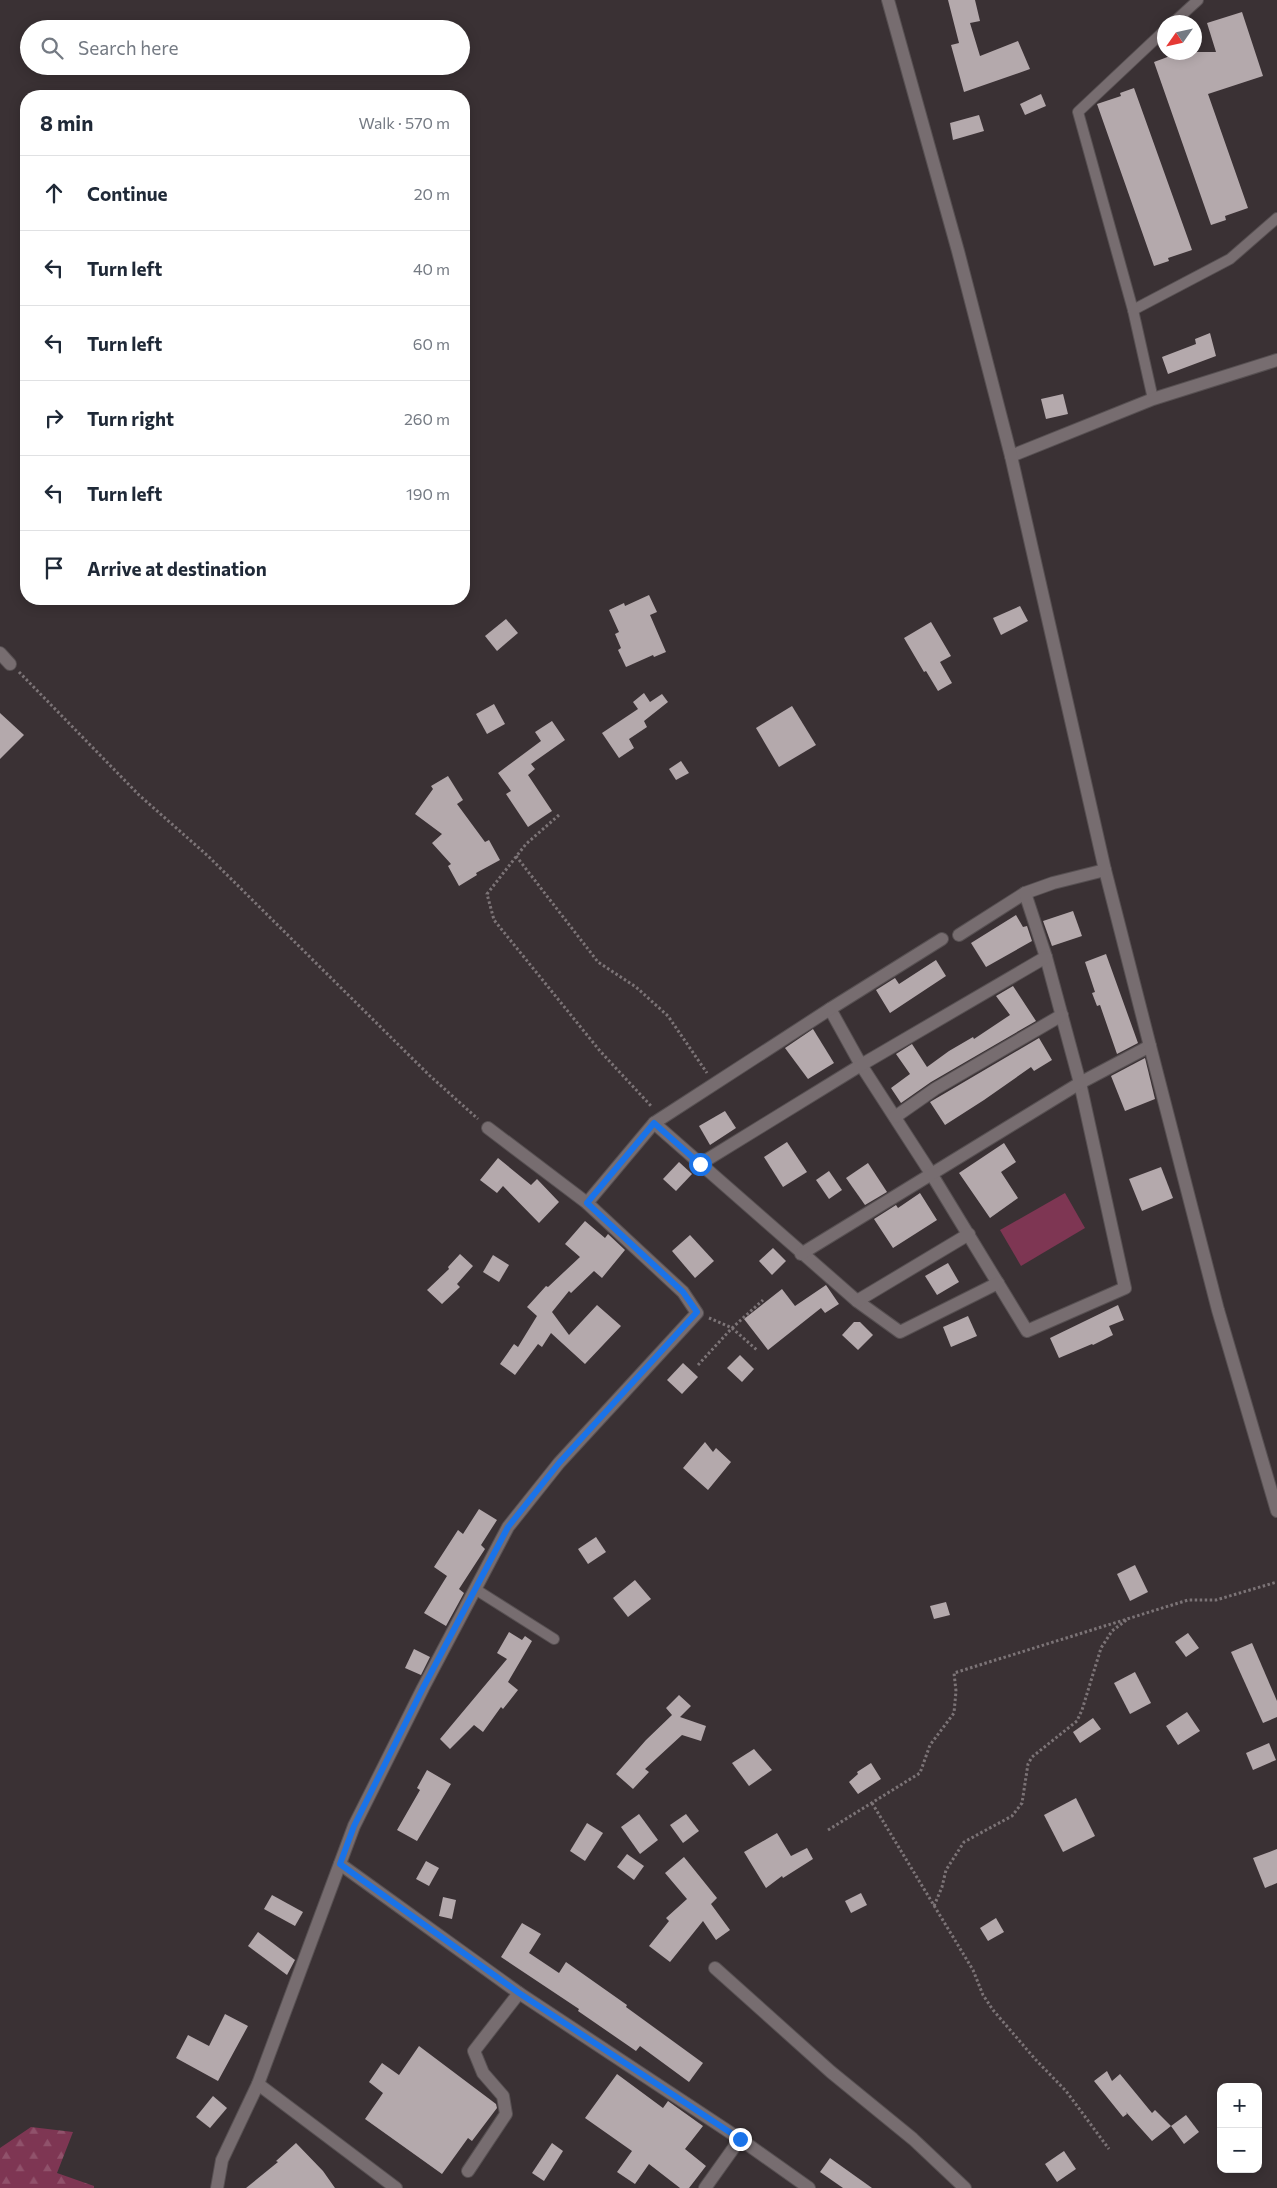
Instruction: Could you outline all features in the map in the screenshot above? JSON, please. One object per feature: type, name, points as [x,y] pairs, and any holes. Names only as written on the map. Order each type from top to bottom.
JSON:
[{"type":"street","points":[[888,0],[958,251],[1011,456],[1105,870],[1150,1046],[1218,1310],[1277,1511]]},
{"type":"street","points":[[1011,456],[1154,399],[1277,360]]},
{"type":"street","points":[[0,653],[10,664]]},
{"type":"street","points":[[960,935],[1025,893],[1054,883],[1105,870]]},
{"type":"street","points":[[830,1009],[861,1065],[932,1174],[1027,1331],[1125,1288],[1080,1083],[1046,957],[1025,893]]},
{"type":"street","points":[[587,1203],[658,1120],[942,939]]},
{"type":"street","points":[[700,1164],[861,1065],[1046,957]]},
{"type":"street","points":[[895,1117],[935,1090],[1062,1015]]},
{"type":"street","points":[[801,1254],[1080,1083],[1150,1046]]},
{"type":"street","points":[[658,1120],[700,1164],[801,1254],[857,1301],[900,1332],[998,1283]]},
{"type":"street","points":[[217,2188],[222,2160],[258,2084],[354,1826],[508,1527],[559,1463],[697,1312],[683,1292],[587,1203],[488,1128]]},
{"type":"street","points":[[857,1301],[969,1234]]},
{"type":"street","points":[[340,1864],[519,1993],[740,2139],[809,2188]]},
{"type":"street","points":[[715,1968],[831,2072],[913,2139],[965,2188]]},
{"type":"street","points":[[468,2171],[506,2114],[503,2096],[482,2074],[474,2051],[519,1993]]},
{"type":"street","points":[[258,2084],[396,2188]]},
{"type":"street","points":[[705,2188],[740,2139]]},
{"type":"lane","points":[[1182,15],[1198,0]]},
{"type":"lane","points":[[1154,399],[1133,310],[1078,112],[1157,38]]},
{"type":"lane","points":[[1133,310],[1230,259],[1277,218]]},
{"type":"lane","points":[[475,1589],[554,1638]]},
{"type":"path","points":[[10,664],[139,796],[208,856],[429,1075],[488,1128]]},
{"type":"path","points":[[559,815],[526,844],[487,894],[494,920],[658,1120]]},
{"type":"path","points":[[516,856],[598,962],[636,986],[668,1016],[714,1084]]},
{"type":"path","points":[[698,1365],[732,1328],[763,1300]]},
{"type":"path","points":[[697,1312],[732,1328],[758,1351]]},
{"type":"path","points":[[828,1830],[920,1773],[930,1745],[954,1712],[956,1691],[954,1673],[1188,1600],[1216,1600],[1277,1582]]},
{"type":"path","points":[[934,1906],[942,1887],[946,1870],[964,1842],[1012,1816],[1022,1803],[1028,1764],[1032,1757],[1077,1721],[1101,1648],[1112,1631],[1131,1617]]},
{"type":"path","points":[[872,1803],[973,1970],[983,1995],[993,2010],[1035,2059],[1066,2091],[1108,2149]]},
{"type":"green space","points":[[1065,1193],[1085,1228],[1021,1266],[1000,1230]]},
{"type":"green space","points":[[31,2127],[73,2132],[57,2173],[94,2186],[94,2188],[0,2188],[0,2148]]},
{"type":"building","points":[[948,0],[975,0],[980,21],[970,23],[980,56],[1018,41],[1030,69],[964,92],[951,45],[959,43]]},
{"type":"building","points":[[1242,12],[1263,76],[1208,94],[1248,208],[1225,216],[1226,220],[1211,225],[1154,62],[1159,60],[1202,60],[1202,52],[1216,52],[1207,23]]},
{"type":"building","points":[[1134,88],[1192,250],[1168,258],[1169,261],[1154,266],[1097,104],[1121,96],[1120,93]]},
{"type":"building","points":[[1041,94],[1046,106],[1025,115],[1020,104]]},
{"type":"building","points":[[979,115],[984,131],[953,140],[950,123]]},
{"type":"building","points":[[1210,333],[1216,356],[1168,374],[1162,357],[1196,344],[1195,339]]},
{"type":"building","points":[[1063,394],[1068,414],[1046,419],[1041,399]]},
{"type":"building","points":[[649,595],[657,612],[650,615],[666,652],[654,657],[653,655],[626,667],[618,650],[621,648],[615,634],[619,632],[609,610],[624,603],[625,606]]},
{"type":"building","points":[[1020,606],[1028,621],[1001,635],[993,618]]},
{"type":"building","points":[[506,619],[518,633],[497,651],[485,636]]},
{"type":"building","points":[[931,622],[951,656],[940,662],[952,683],[938,691],[926,671],[924,672],[904,638]]},
{"type":"building","points":[[644,693],[650,702],[662,694],[668,702],[644,721],[647,727],[629,739],[634,748],[619,758],[602,733],[638,709],[633,702]]},
{"type":"building","points":[[494,704],[505,724],[487,734],[476,714]]},
{"type":"building","points":[[792,706],[816,745],[779,767],[756,728]]},
{"type":"building","points":[[0,713],[24,735],[0,759]]},
{"type":"building","points":[[552,721],[565,740],[531,764],[535,769],[528,775],[552,811],[528,827],[506,794],[511,791],[498,773],[541,741],[535,732]]},
{"type":"building","points":[[681,761],[689,773],[676,780],[669,769]]},
{"type":"building","points":[[448,776],[463,800],[457,804],[485,842],[489,840],[500,860],[476,873],[477,875],[459,886],[448,866],[451,864],[432,843],[442,834],[415,814],[433,789],[431,786]]},
{"type":"building","points":[[1073,911],[1082,936],[1052,946],[1043,921]]},
{"type":"building","points":[[1016,915],[1023,927],[1027,926],[1032,941],[986,967],[971,943]]},
{"type":"building","points":[[1106,954],[1138,1043],[1117,1054],[1100,1005],[1097,1006],[1092,993],[1095,992],[1085,962]]},
{"type":"building","points":[[936,960],[946,976],[890,1013],[876,990],[895,978],[899,984]]},
{"type":"building","points":[[1013,986],[1036,1021],[931,1082],[901,1103],[891,1088],[910,1074],[896,1054],[912,1044],[927,1067],[949,1051],[973,1037],[974,1039],[1010,1015],[996,996]]},
{"type":"building","points":[[813,1029],[834,1063],[808,1079],[785,1048]]},
{"type":"building","points":[[1039,1038],[1052,1060],[1034,1071],[1031,1067],[945,1125],[930,1102]]},
{"type":"building","points":[[1145,1058],[1155,1099],[1125,1111],[1111,1076]]},
{"type":"building","points":[[725,1111],[736,1128],[710,1145],[699,1126]]},
{"type":"building","points":[[787,1142],[807,1172],[783,1187],[764,1157]]},
{"type":"building","points":[[1004,1143],[1016,1162],[1001,1172],[1018,1198],[990,1218],[959,1173]]},
{"type":"building","points":[[498,1158],[531,1185],[537,1179],[559,1202],[539,1223],[503,1186],[497,1193],[480,1180]]},
{"type":"building","points":[[679,1162],[692,1174],[676,1191],[663,1179]]},
{"type":"building","points":[[868,1163],[887,1192],[865,1205],[846,1178]]},
{"type":"building","points":[[1161,1167],[1173,1198],[1142,1211],[1129,1179]]},
{"type":"building","points":[[829,1171],[842,1190],[829,1199],[816,1180]]},
{"type":"building","points":[[920,1193],[937,1220],[893,1248],[874,1219],[896,1205],[898,1208]]},
{"type":"building","points":[[585,1221],[605,1238],[608,1234],[625,1250],[602,1278],[594,1271],[571,1293],[569,1291],[552,1312],[569,1335],[597,1305],[621,1326],[585,1364],[551,1333],[542,1347],[538,1344],[515,1375],[500,1364],[514,1344],[518,1347],[537,1316],[527,1307],[546,1286],[548,1287],[580,1257],[565,1244]]},
{"type":"building","points":[[690,1235],[714,1261],[695,1278],[672,1251]]},
{"type":"building","points":[[773,1248],[786,1261],[772,1275],[759,1261]]},
{"type":"building","points":[[460,1254],[473,1266],[457,1284],[460,1287],[442,1304],[427,1290],[449,1269],[448,1267]]},
{"type":"building","points":[[493,1255],[509,1265],[499,1282],[483,1272]]},
{"type":"building","points":[[948,1263],[959,1282],[937,1295],[925,1276]]},
{"type":"building","points":[[826,1285],[839,1304],[825,1313],[821,1308],[768,1350],[744,1319],[782,1289],[795,1306]]},
{"type":"building","points":[[1118,1305],[1124,1320],[1109,1326],[1113,1335],[1059,1358],[1050,1338]]},
{"type":"building","points":[[968,1316],[977,1336],[951,1347],[943,1327]]},
{"type":"building","points":[[854,1322],[860,1322],[873,1335],[858,1350],[842,1335]]},
{"type":"building","points":[[740,1355],[754,1369],[742,1382],[727,1368]]},
{"type":"building","points":[[683,1363],[698,1377],[682,1394],[667,1380]]},
{"type":"building","points":[[705,1442],[713,1452],[716,1448],[731,1462],[708,1490],[683,1468]]},
{"type":"building","points":[[479,1509],[497,1520],[481,1545],[485,1549],[459,1589],[464,1593],[446,1626],[424,1613],[447,1576],[434,1567],[458,1530],[463,1534]]},
{"type":"building","points":[[596,1537],[606,1552],[588,1564],[578,1549]]},
{"type":"building","points":[[1135,1565],[1148,1592],[1130,1601],[1117,1574]]},
{"type":"building","points":[[635,1580],[651,1599],[628,1617],[613,1598]]},
{"type":"building","points":[[946,1602],[950,1615],[934,1619],[930,1606]]},
{"type":"building","points":[[509,1632],[522,1640],[525,1636],[532,1641],[508,1682],[518,1690],[503,1709],[501,1707],[483,1732],[474,1725],[450,1749],[440,1739],[507,1659],[497,1653]]},
{"type":"building","points":[[1188,1633],[1199,1648],[1186,1657],[1175,1642]]},
{"type":"building","points":[[1252,1643],[1277,1701],[1277,1717],[1263,1723],[1231,1652]]},
{"type":"building","points":[[414,1649],[430,1657],[421,1675],[405,1668]]},
{"type":"building","points":[[1135,1672],[1151,1703],[1130,1714],[1114,1683]]},
{"type":"building","points":[[679,1695],[691,1706],[680,1717],[706,1726],[701,1741],[682,1735],[645,1769],[649,1772],[633,1789],[616,1774],[646,1740],[672,1715],[666,1708]]},
{"type":"building","points":[[1187,1712],[1200,1731],[1178,1745],[1166,1726]]},
{"type":"building","points":[[1093,1718],[1101,1729],[1080,1743],[1073,1732]]},
{"type":"building","points":[[1269,1743],[1276,1760],[1253,1770],[1246,1753]]},
{"type":"building","points":[[754,1749],[772,1770],[749,1786],[732,1763]]},
{"type":"building","points":[[871,1763],[881,1779],[858,1794],[849,1782],[858,1774],[857,1772]]},
{"type":"building","points":[[427,1770],[451,1784],[417,1841],[397,1830],[420,1790],[417,1788]]},
{"type":"building","points":[[1076,1798],[1095,1836],[1063,1852],[1044,1815]]},
{"type":"building","points":[[639,1814],[658,1840],[640,1854],[621,1827]]},
{"type":"building","points":[[686,1814],[699,1831],[683,1843],[670,1825]]},
{"type":"building","points":[[587,1823],[603,1833],[585,1861],[570,1851]]},
{"type":"building","points":[[777,1833],[791,1856],[807,1848],[813,1859],[783,1878],[782,1876],[766,1888],[744,1852]]},
{"type":"building","points":[[1277,1849],[1277,1883],[1265,1888],[1253,1858]]},
{"type":"building","points":[[627,1854],[644,1866],[634,1880],[617,1867]]},
{"type":"building","points":[[684,1857],[717,1898],[711,1904],[730,1930],[716,1940],[703,1921],[670,1962],[649,1946],[669,1921],[666,1918],[687,1899],[665,1873]]},
{"type":"building","points":[[426,1861],[439,1868],[429,1886],[416,1879]]},
{"type":"building","points":[[861,1893],[867,1905],[851,1913],[845,1901]]},
{"type":"building","points":[[272,1895],[303,1912],[295,1926],[264,1909]]},
{"type":"building","points":[[443,1897],[456,1900],[452,1919],[439,1916]]},
{"type":"building","points":[[996,1918],[1004,1932],[988,1941],[980,1928]]},
{"type":"building","points":[[522,1923],[541,1934],[529,1953],[559,1973],[566,1962],[627,2005],[626,2007],[703,2063],[689,2082],[640,2046],[636,2051],[578,2011],[579,2009],[501,1957]]},
{"type":"building","points":[[258,1932],[295,1960],[287,1975],[248,1946]]},
{"type":"building","points":[[225,2014],[248,2026],[218,2081],[176,2058],[188,2035],[209,2046]]},
{"type":"building","points":[[419,2046],[496,2104],[497,2108],[472,2141],[468,2138],[442,2174],[365,2119],[383,2093],[369,2082],[382,2063],[399,2075]]},
{"type":"building","points":[[1107,2071],[1112,2081],[1120,2074],[1152,2113],[1155,2110],[1171,2126],[1152,2141],[1126,2112],[1127,2114],[1123,2117],[1094,2081]]},
{"type":"building","points":[[617,2074],[663,2108],[668,2101],[703,2126],[685,2149],[706,2166],[689,2188],[680,2188],[649,2164],[635,2184],[617,2172],[632,2151],[585,2118]]},
{"type":"building","points":[[213,2096],[227,2108],[210,2128],[196,2117]]},
{"type":"building","points":[[1186,2115],[1199,2132],[1184,2144],[1171,2126]]},
{"type":"building","points":[[296,2143],[323,2171],[335,2188],[246,2188],[278,2162],[276,2161]]},
{"type":"building","points":[[552,2143],[563,2151],[544,2181],[532,2173]]},
{"type":"building","points":[[1064,2151],[1076,2169],[1057,2182],[1045,2164]]},
{"type":"building","points":[[830,2158],[872,2188],[843,2188],[820,2172]]},
{"type":"route","points":[[700,1164],[654,1123],[587,1203],[683,1292],[692,1302],[697,1312],[559,1463],[508,1527],[423,1688],[354,1826],[340,1864],[519,1993],[740,2139]]}]
